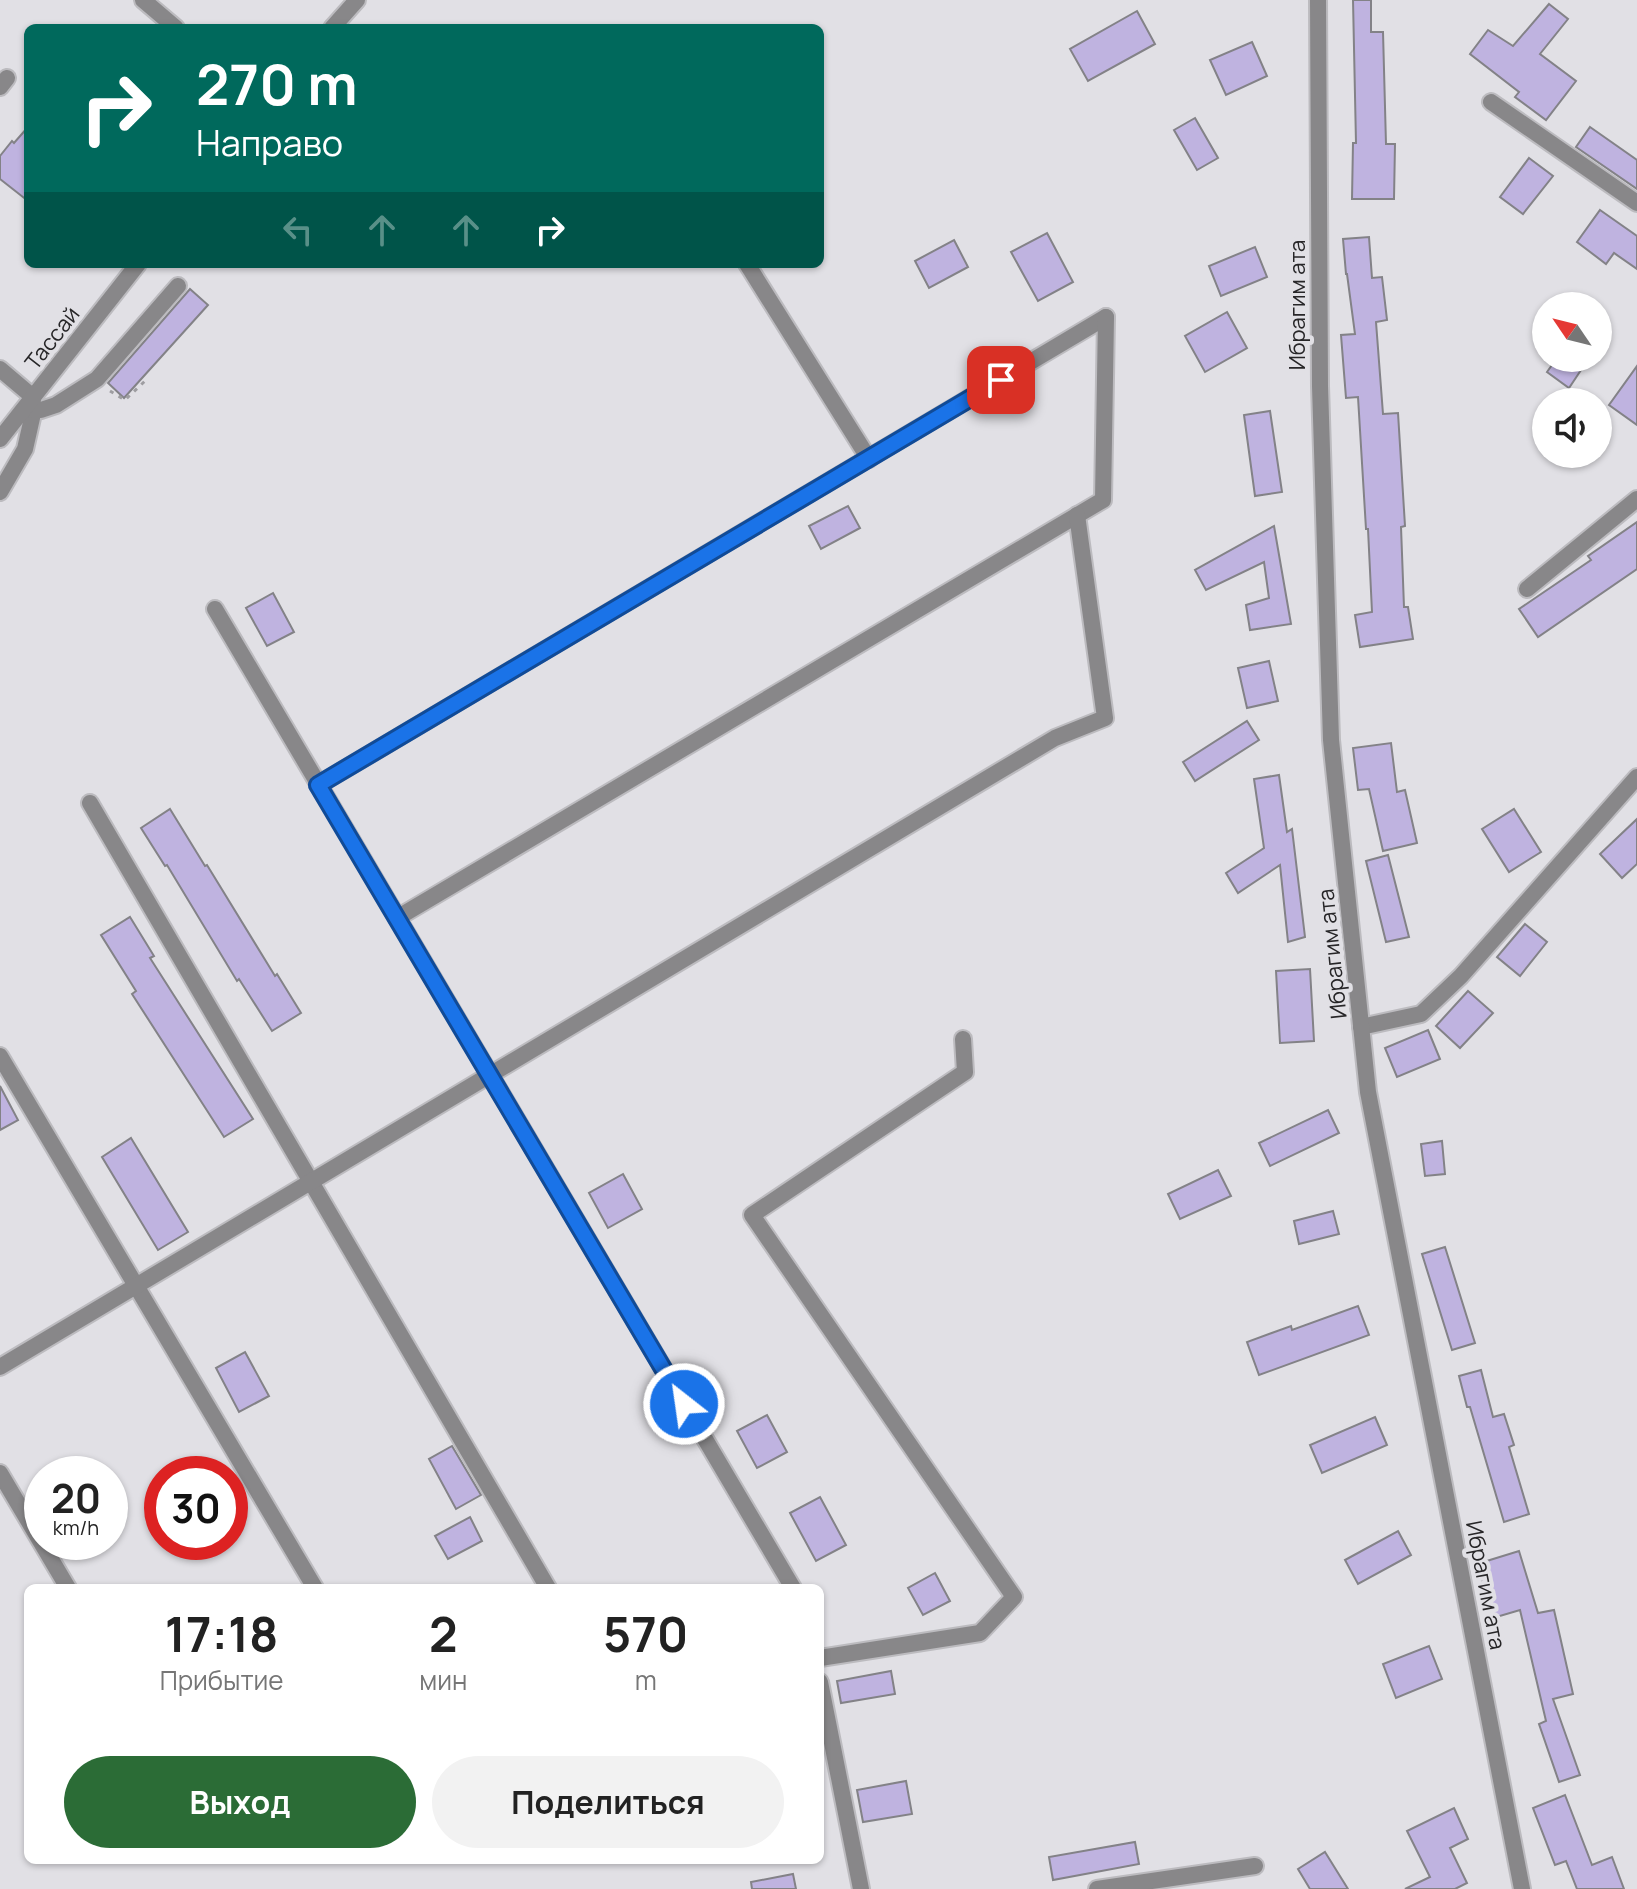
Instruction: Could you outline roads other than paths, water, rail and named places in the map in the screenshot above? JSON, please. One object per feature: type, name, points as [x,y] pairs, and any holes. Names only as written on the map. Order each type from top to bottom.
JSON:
[{"type":"street","points":[[143,0],[171,24]]},
{"type":"street","points":[[336,24],[357,0]]},
{"type":"street","name":"Ибрагим ата","points":[[1318,0],[1320,386],[1331,740],[1368,1092],[1522,1889]]},
{"type":"street","points":[[1491,102],[1637,203]]},
{"type":"street","name":"Тассай","points":[[0,439],[33,403],[135,268]]},
{"type":"street","points":[[750,268],[869,459]]},
{"type":"street","points":[[0,369],[41,410],[56,405],[97,379],[178,286]]},
{"type":"street","points":[[318,785],[1106,317],[1103,500],[397,918]]},
{"type":"street","points":[[0,492],[25,449],[33,403]]},
{"type":"street","points":[[1527,589],[1637,499]]},
{"type":"street","points":[[0,1367],[1055,738],[1105,718],[1077,515]]},
{"type":"street","points":[[215,609],[791,1584]]},
{"type":"street","points":[[1361,1027],[1421,1014],[1461,976],[1637,777]]},
{"type":"street","points":[[90,803],[546,1584]]},
{"type":"street","points":[[824,1657],[980,1633],[1014,1597],[752,1215],[965,1072],[963,1039]]},
{"type":"street","points":[[0,1056],[313,1584]]},
{"type":"street","points":[[0,1473],[66,1584]]},
{"type":"street","points":[[824,1702],[861,1889]]},
{"type":"street","points":[[1097,1889],[1255,1866]]}]
